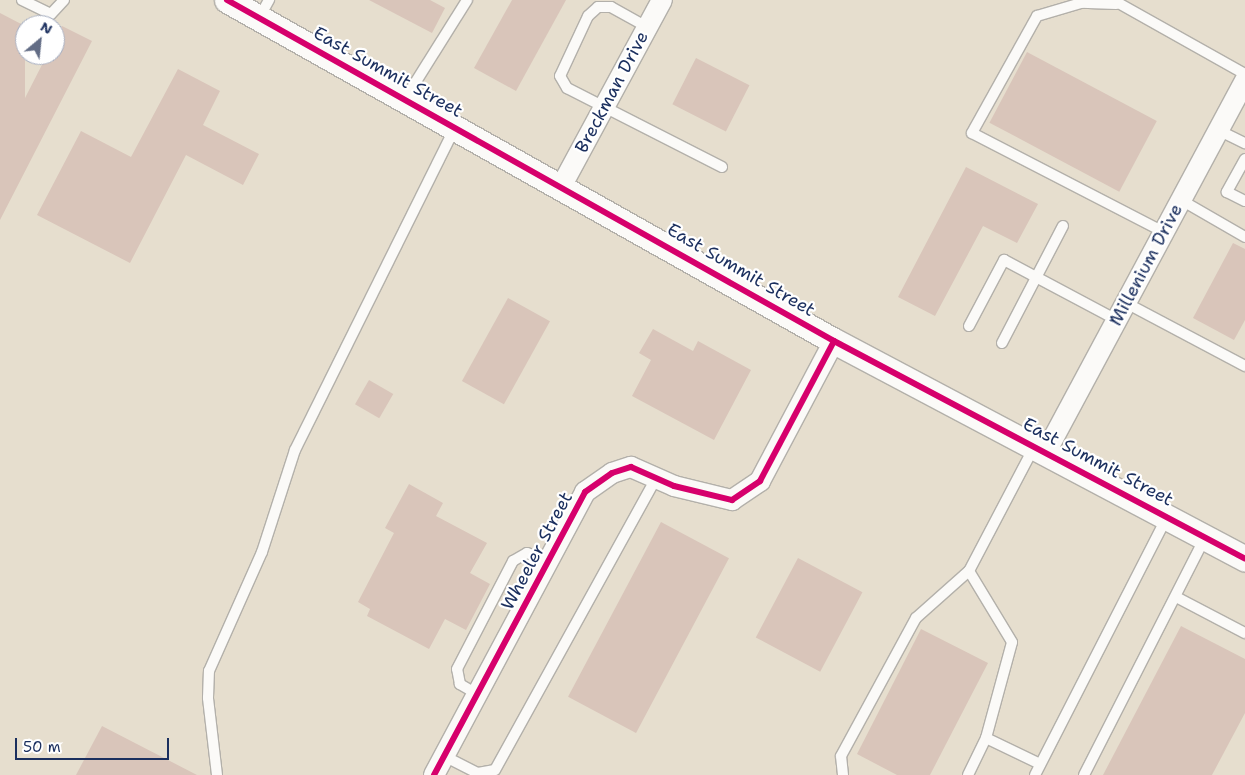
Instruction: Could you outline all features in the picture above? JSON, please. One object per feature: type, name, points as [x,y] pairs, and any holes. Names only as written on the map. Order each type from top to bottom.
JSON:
[{"type":"street","name":"East Summit Street","points":[[227,0],[264,9],[405,99],[562,185],[834,340],[1041,447],[1245,559]]},
{"type":"street","name":"Breckman Drive","points":[[562,185],[662,0]]},
{"type":"street","name":"Millenium Drive","points":[[1041,447],[1121,311],[1244,81]]},
{"type":"street","name":"Wheeler Street","points":[[434,775],[585,492],[612,473],[631,467],[656,478],[732,500],[760,481],[834,340]]},
{"type":"lane","points":[[22,0],[51,14],[64,0]]},
{"type":"lane","points":[[405,99],[467,0]]},
{"type":"lane","points":[[1164,232],[972,133],[1037,16],[1081,3],[1115,2],[1244,81]]},
{"type":"lane","points":[[647,27],[611,7],[598,7],[588,16],[560,76],[567,88],[722,167]]},
{"type":"lane","points":[[217,775],[208,698],[209,671],[262,552],[295,450],[456,127]]},
{"type":"lane","points":[[1218,130],[1245,143]]},
{"type":"lane","points":[[1245,159],[1228,192],[1245,201]]},
{"type":"lane","points":[[1181,200],[1245,237]]},
{"type":"lane","points":[[1002,343],[1063,226]]},
{"type":"lane","points":[[969,326],[1004,260],[1035,277],[1121,311],[1245,366]]},
{"type":"lane","points":[[843,775],[841,756],[916,618],[969,571],[1041,447]]},
{"type":"lane","points":[[444,756],[478,773],[494,770],[656,478]]},
{"type":"lane","points":[[1035,775],[1168,516]]},
{"type":"lane","points":[[1084,775],[1206,537]]},
{"type":"lane","points":[[477,694],[460,684],[456,669],[513,561],[527,553],[549,560]]},
{"type":"lane","points":[[968,775],[986,738],[1012,642],[969,571]]},
{"type":"lane","points":[[1176,597],[1245,633]]},
{"type":"lane","points":[[986,738],[1040,764]]},
{"type":"building","points":[[369,0],[430,0],[445,8],[432,33]]},
{"type":"building","points":[[512,0],[566,0],[516,91],[474,68]]},
{"type":"building","points":[[0,13],[15,21],[15,65],[25,65],[25,98],[42,65],[65,65],[65,28],[92,41],[0,220]]},
{"type":"building","points":[[1027,52],[1157,121],[1119,192],[989,123]]},
{"type":"building","points":[[696,58],[749,85],[726,132],[672,104]]},
{"type":"building","points":[[178,69],[220,91],[203,125],[259,154],[243,185],[186,155],[130,263],[37,215],[81,131],[131,157]]},
{"type":"building","points":[[966,167],[1038,204],[1017,243],[983,226],[935,316],[898,297]]},
{"type":"building","points":[[1233,243],[1245,249],[1245,320],[1234,340],[1193,318]]},
{"type":"building","points":[[508,298],[550,321],[504,404],[462,381]]},
{"type":"building","points":[[653,329],[693,351],[698,341],[751,370],[714,440],[632,396],[651,360],[639,353]]},
{"type":"building","points":[[369,380],[393,394],[379,418],[355,404]]},
{"type":"building","points":[[409,484],[443,503],[436,516],[487,543],[470,573],[490,584],[466,630],[445,619],[429,649],[367,616],[370,609],[358,602],[394,533],[385,528]]},
{"type":"building","points":[[661,522],[729,558],[636,733],[568,697]]},
{"type":"building","points":[[798,558],[862,592],[820,672],[756,637]]},
{"type":"building","points":[[1181,626],[1245,659],[1245,713],[1212,775],[1103,775]]},
{"type":"building","points":[[921,629],[988,663],[930,775],[897,775],[857,754]]},
{"type":"building","points":[[102,726],[197,775],[76,775]]},
{"type":"cycle path","points":[[227,0],[834,341],[1245,559]]},
{"type":"cycle path","points":[[434,775],[585,492],[612,473],[631,467],[674,486],[732,500],[760,481],[834,341]]}]
